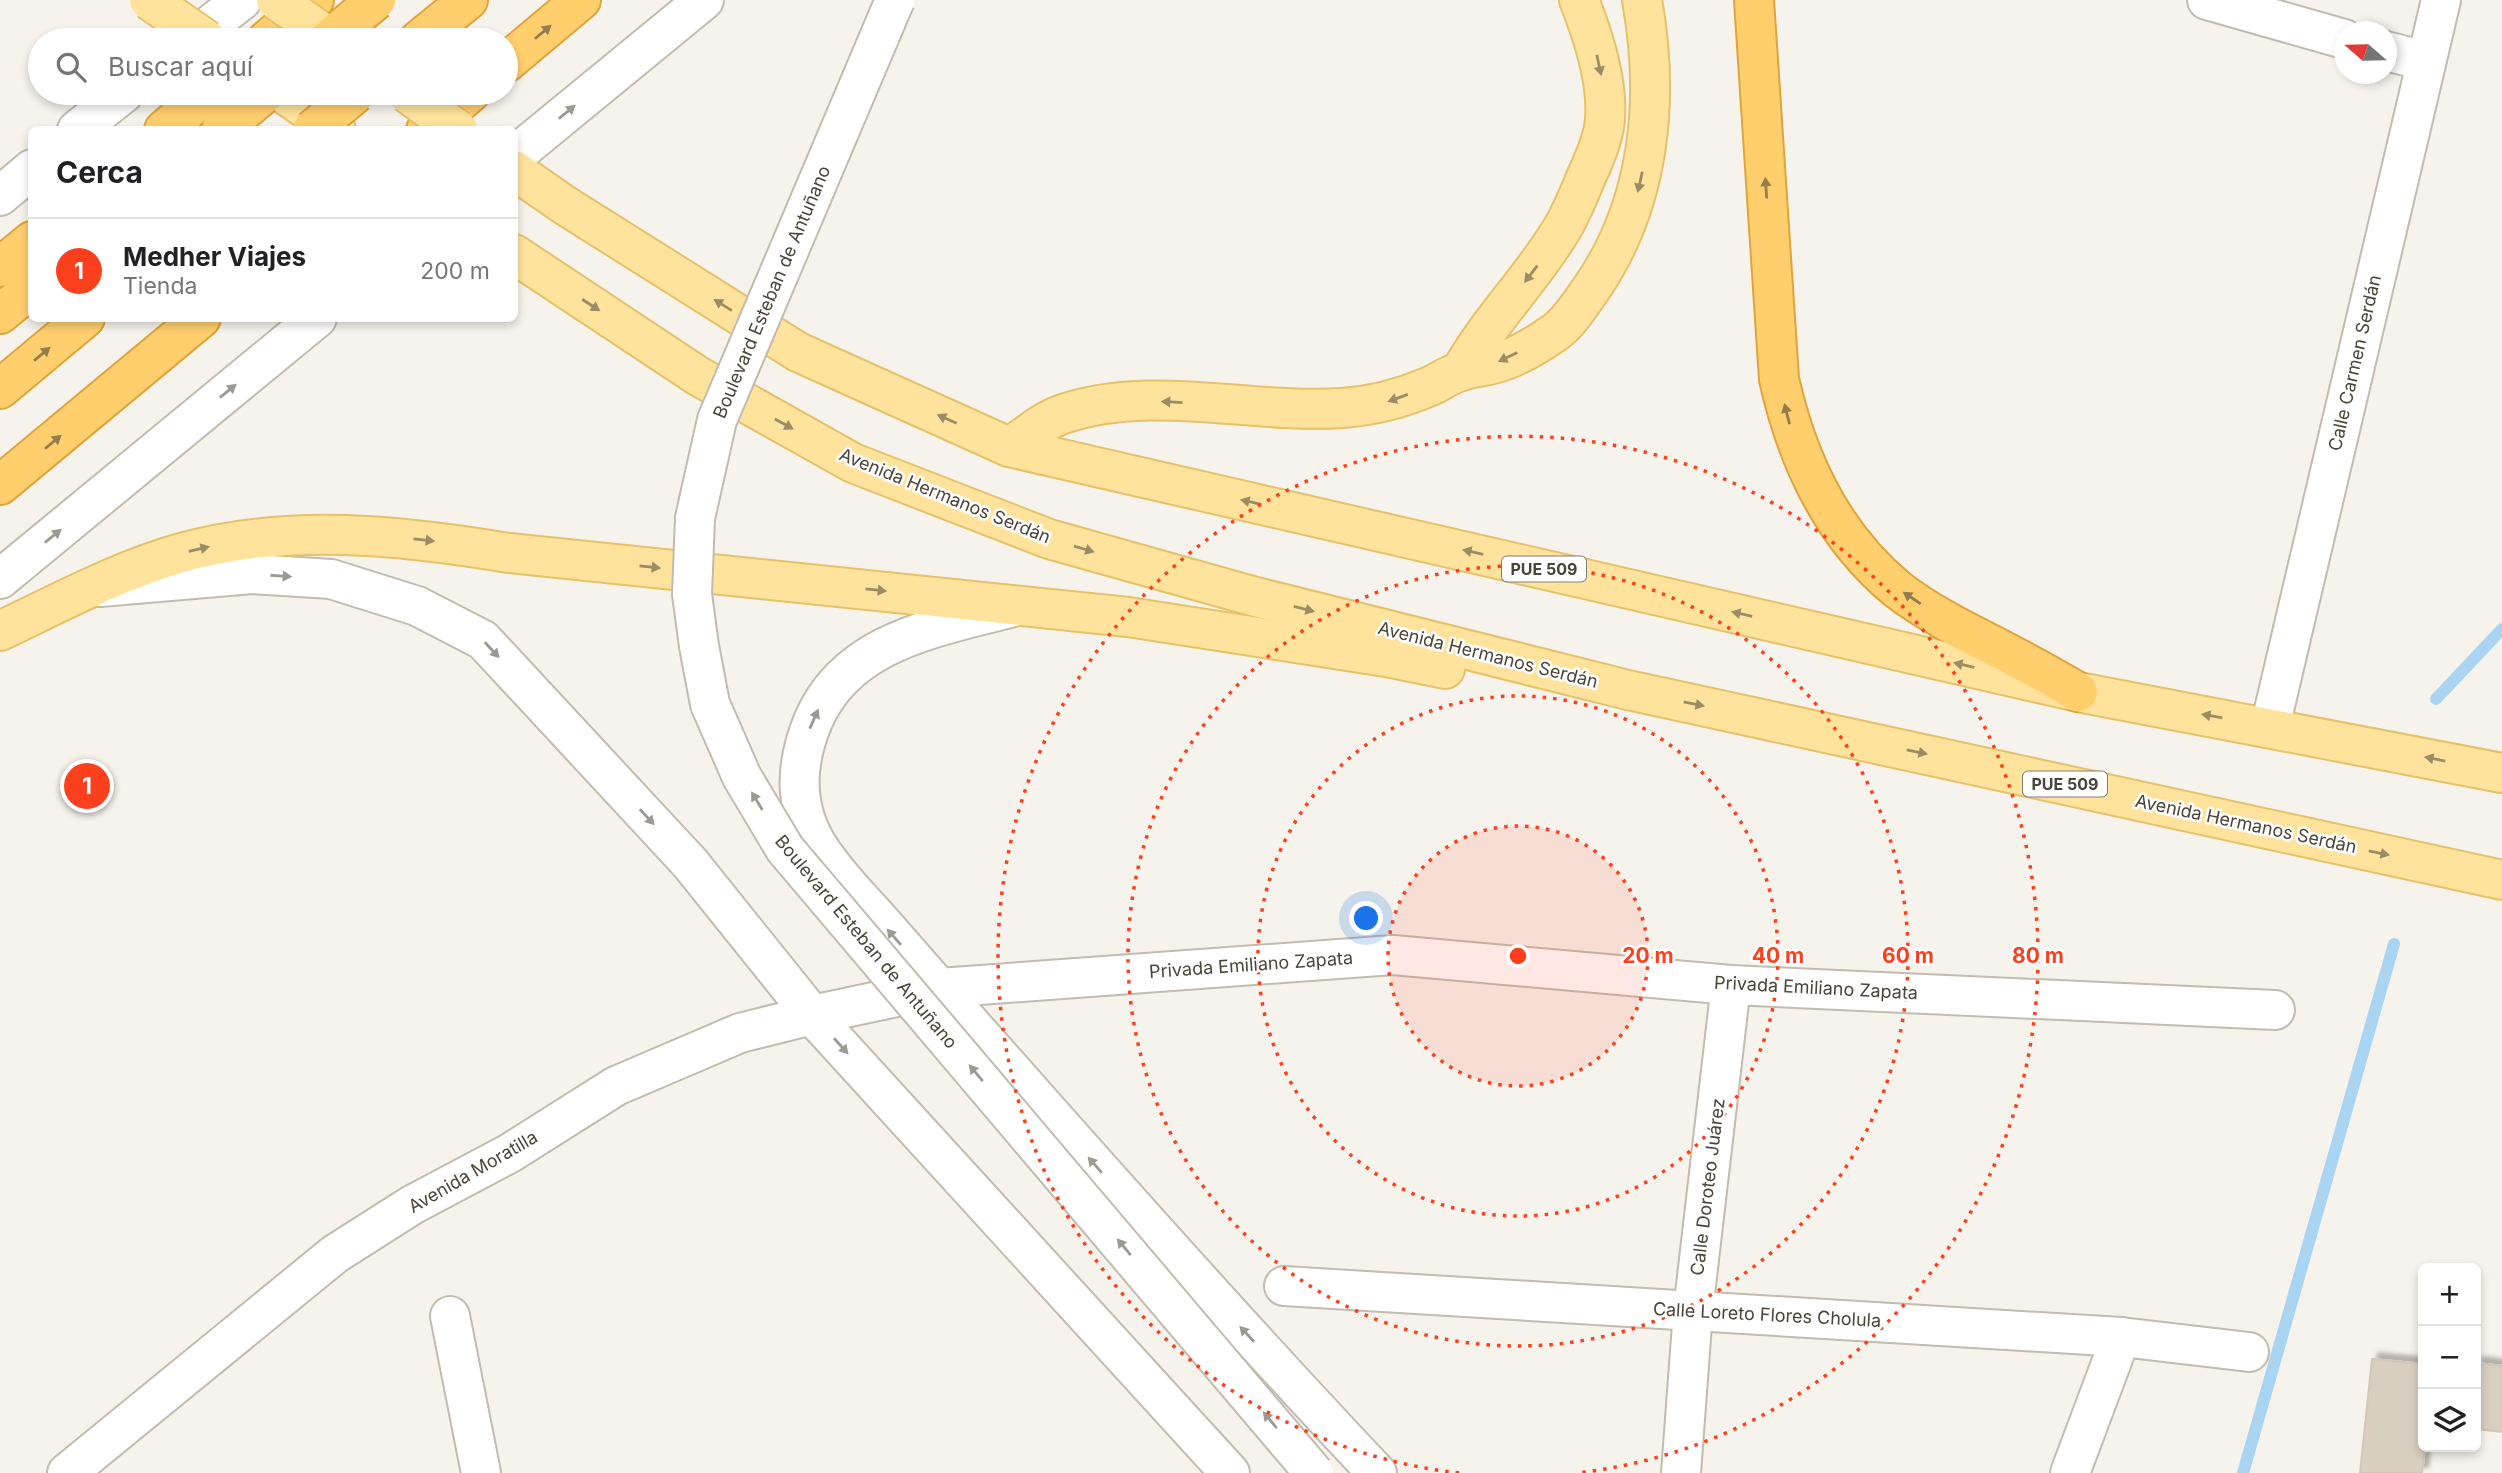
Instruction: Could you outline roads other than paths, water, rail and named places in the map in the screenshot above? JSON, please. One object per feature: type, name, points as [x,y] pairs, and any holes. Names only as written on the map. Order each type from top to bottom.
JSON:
[{"type":"highway","points":[[282,28],[314,0]]},
{"type":"highway","points":[[344,28],[376,0]]},
{"type":"highway","points":[[434,28],[468,0]]},
{"type":"highway","points":[[518,53],[581,0]]},
{"type":"highway","points":[[1754,0],[1779,379],[1788,419],[1815,487],[1852,544],[1897,589],[1950,624],[2078,692]]},
{"type":"highway","points":[[169,126],[192,105]]},
{"type":"highway","points":[[226,126],[251,105]]},
{"type":"highway","points":[[317,126],[342,105]]},
{"type":"highway","points":[[431,126],[456,105]]},
{"type":"highway","points":[[0,267],[28,244]]},
{"type":"highway","points":[[0,314],[28,291]]},
{"type":"highway","points":[[0,389],[80,322]]},
{"type":"highway","points":[[0,485],[196,322]]},
{"type":"main road","points":[[149,0],[190,28]]},
{"type":"main road","points":[[276,0],[314,28]]},
{"type":"main road","points":[[1461,371],[1479,339],[1534,271],[1561,230],[1595,158],[1605,120],[1601,73],[1590,28],[1579,0]]},
{"type":"main road","points":[[1009,447],[1060,414],[1105,404],[1156,401],[1296,409],[1345,408],[1385,403],[1461,371],[1494,364],[1556,332],[1605,270],[1637,195],[1646,156],[1650,115],[1648,33],[1642,0]]},
{"type":"main road","points":[[300,105],[330,126]]},
{"type":"main road","points":[[424,105],[452,126]]},
{"type":"main road","name":"PUE 509","points":[[518,173],[566,206],[798,352],[1009,447],[2078,692],[2502,772]]},
{"type":"main road","name":"Avenida Hermanos Serdán","points":[[524,260],[698,376],[853,463],[1049,539],[1252,596],[1628,690],[2502,880]]},
{"type":"main road","points":[[0,631],[135,569],[180,554],[226,542],[272,536],[363,534],[428,540],[509,553],[1128,617],[1386,657],[1487,678],[1572,691],[1628,690]]},
{"type":"street","points":[[206,28],[242,0]]},
{"type":"street","points":[[518,153],[704,0]]},
{"type":"street","name":"Boulevard Esteban de Antuñano","points":[[895,0],[717,420],[695,518],[692,594],[710,704],[742,777],[785,849],[1314,1473]]},
{"type":"street","points":[[2207,0],[2334,36]]},
{"type":"street","name":"Calle Carmen Serdán","points":[[2270,727],[2441,0]]},
{"type":"street","points":[[2397,54],[2425,61]]},
{"type":"street","points":[[81,126],[108,105]]},
{"type":"street","points":[[0,196],[28,172]]},
{"type":"street","points":[[0,579],[312,322]]},
{"type":"street","points":[[91,588],[252,574],[331,579],[418,606],[483,640],[690,863],[812,1015],[1230,1473]]},
{"type":"street","points":[[1021,605],[902,638],[853,666],[833,686],[818,710],[807,736],[800,762],[799,790],[803,817],[826,858],[939,989],[1216,1301],[1377,1473]]},
{"type":"street","name":"Privada Emiliano Zapata","points":[[939,989],[1393,955],[1731,985],[2276,1010]]},
{"type":"street","name":"Calle Doroteo Juárez","points":[[1681,1473],[1693,1311],[1731,985]]},
{"type":"street","name":"Avenida Moratilla","points":[[68,1473],[335,1254],[412,1205],[509,1153],[616,1086],[740,1032],[939,989]]},
{"type":"street","name":"Calle Loreto Flores Cholula","points":[[1284,1286],[2121,1337],[2249,1352]]},
{"type":"street","points":[[450,1315],[481,1473]]},
{"type":"street","points":[[2070,1473],[2121,1337]]},
{"type":"waterway","points":[[2436,699],[2502,629]]},
{"type":"waterway","points":[[2243,1473],[2394,944]]},
{"type":"place","name":"Medher Viajes","points":[[87,786]]}]
